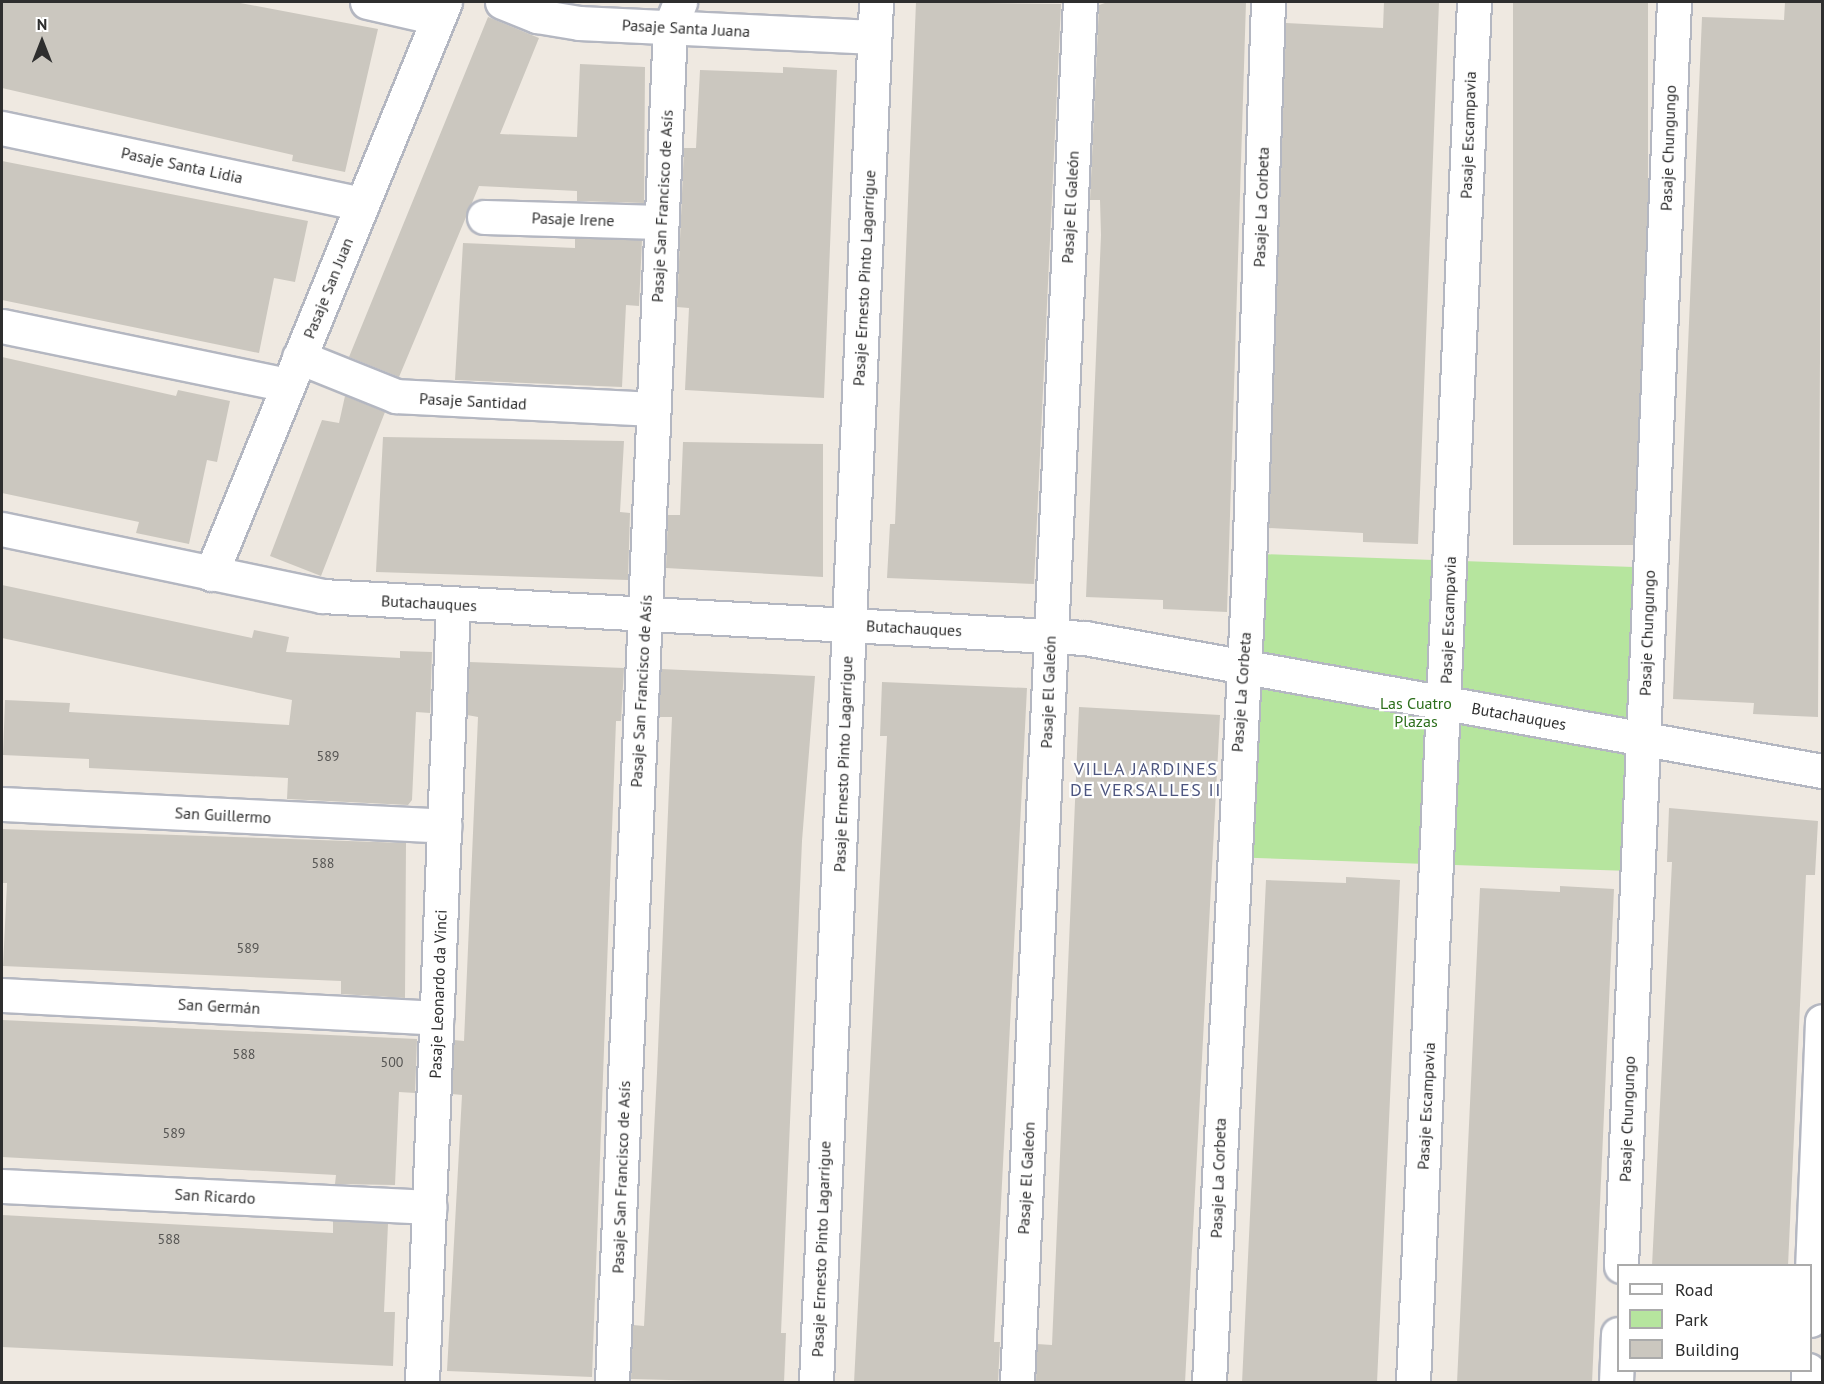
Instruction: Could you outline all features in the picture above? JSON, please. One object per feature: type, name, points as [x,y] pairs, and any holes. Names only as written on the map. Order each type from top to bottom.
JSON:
[{"type":"street","points":[[367,2],[442,10]]},
{"type":"street","name":"Pasaje Santa Juana","points":[[502,2],[556,21],[675,14],[874,37]]},
{"type":"street","name":"Pasaje Ernesto Pinto Lagarrigue","points":[[816,1383],[876,2]]},
{"type":"street","name":"Pasaje El Galeón","points":[[1017,1383],[1080,2]]},
{"type":"street","name":"Pasaje La Corbeta","points":[[1209,1383],[1242,665],[1268,2]]},
{"type":"street","name":"Pasaje Escampavia","points":[[1413,1383],[1474,2]]},
{"type":"street","name":"Pasaje Chungungo","points":[[1621,1264],[1674,2]]},
{"type":"street","name":"Pasaje San Juan","points":[[212,574],[442,10]]},
{"type":"street","name":"Pasaje San Francisco de Asís","points":[[612,1383],[661,222],[675,14]]},
{"type":"street","name":"Pasaje Santa Lidia","points":[[2,128],[362,204]]},
{"type":"street","name":"Pasaje Irene","points":[[484,217],[661,222]]},
{"type":"street","name":"Pasaje Santidad","points":[[2,326],[294,371],[396,396],[653,409]]},
{"type":"street","name":"Butachauques","points":[[2,529],[322,596],[453,605],[1051,635],[1242,665],[1822,771]]},
{"type":"street","name":"Pasaje Leonardo da Vinci","points":[[422,1383],[453,605]]},
{"type":"street","name":"San Guillermo","points":[[2,804],[444,826]]},
{"type":"street","name":"San Germán","points":[[2,995],[436,1018]]},
{"type":"street","points":[[1812,1270],[1822,1021]]},
{"type":"street","name":"San Ricardo","points":[[2,1186],[429,1207]]},
{"type":"green space","name":"Las Cuatro Plazas","points":[[1260,554],[1634,567],[1623,871],[1249,858]]},
{"type":"building","points":[[2,2],[235,2],[378,29],[345,172],[292,161],[293,155],[2,88]]},
{"type":"building","points":[[916,2],[1061,4],[1034,584],[887,578],[890,524],[895,524]]},
{"type":"building","points":[[1108,2],[1246,2],[1227,612],[1163,609],[1163,600],[1086,597],[1101,235],[1100,200],[1090,200],[1099,5]]},
{"type":"building","points":[[1384,2],[1439,2],[1418,544],[1363,542],[1363,533],[1269,528],[1286,23],[1383,28]]},
{"type":"building","points":[[1513,2],[1648,2],[1648,545],[1513,545]]},
{"type":"building","points":[[1785,2],[1822,2],[1818,717],[1753,714],[1754,703],[1673,699],[1702,17],[1784,20]]},
{"type":"building","points":[[488,17],[539,38],[500,134],[577,137],[580,64],[645,67],[644,203],[577,201],[577,191],[479,186],[399,377],[349,357]]},
{"type":"building","points":[[783,67],[837,70],[824,398],[685,390],[689,308],[677,307],[684,148],[696,148],[700,70],[783,73]]},
{"type":"building","points":[[2,161],[308,221],[295,282],[274,278],[259,353],[2,300]]},
{"type":"building","points":[[575,238],[642,240],[639,306],[626,305],[622,387],[455,380],[463,243],[575,248]]},
{"type":"building","points":[[2,357],[176,396],[178,390],[230,401],[217,462],[207,460],[189,544],[136,533],[139,522],[2,493]]},
{"type":"building","points":[[345,396],[385,412],[321,576],[270,556],[322,420],[339,423]]},
{"type":"building","points":[[383,437],[624,441],[620,512],[630,513],[628,580],[376,572]]},
{"type":"building","points":[[683,442],[823,444],[823,577],[666,568],[668,515],[680,515]]},
{"type":"building","points":[[2,585],[252,638],[254,630],[289,637],[286,652],[400,658],[400,651],[432,652],[430,713],[416,712],[412,800],[408,805],[287,799],[288,778],[89,768],[89,759],[3,755],[5,700],[70,703],[69,712],[289,725],[292,700],[2,638]]},
{"type":"building","points":[[469,662],[624,668],[621,721],[616,721],[592,1377],[447,1371],[462,1095],[452,1094],[454,1040],[464,1041],[478,717],[467,715]]},
{"type":"building","points":[[661,669],[815,676],[802,841],[781,1333],[786,1333],[784,1383],[631,1379],[633,1325],[644,1326],[657,1073],[672,717],[659,717]]},
{"type":"building","points":[[882,682],[1027,688],[994,1342],[1000,1342],[998,1383],[854,1383],[887,736],[880,736]]},
{"type":"building","points":[[1079,707],[1220,715],[1185,1383],[1036,1383],[1037,1344],[1052,1345]]},
{"type":"building","points":[[1669,808],[1818,821],[1815,875],[1806,875],[1788,1264],[1652,1264],[1672,862],[1667,862]]},
{"type":"building","points":[[2,829],[406,843],[405,998],[341,994],[341,981],[3,966],[7,883],[2,883]]},
{"type":"building","points":[[1346,877],[1400,880],[1377,1383],[1242,1383],[1266,880],[1346,883]]},
{"type":"building","points":[[1560,886],[1614,889],[1592,1383],[1457,1383],[1480,888],[1560,892]]},
{"type":"building","points":[[2,1020],[417,1039],[415,1093],[399,1092],[395,1185],[335,1184],[336,1175],[2,1157]]},
{"type":"building","points":[[2,1215],[333,1233],[333,1221],[388,1224],[384,1312],[395,1312],[393,1366],[2,1347]]},
{"type":"district","name":"VILLA JARDINES DE VERSALLES II","points":[[1146,780]]}]
